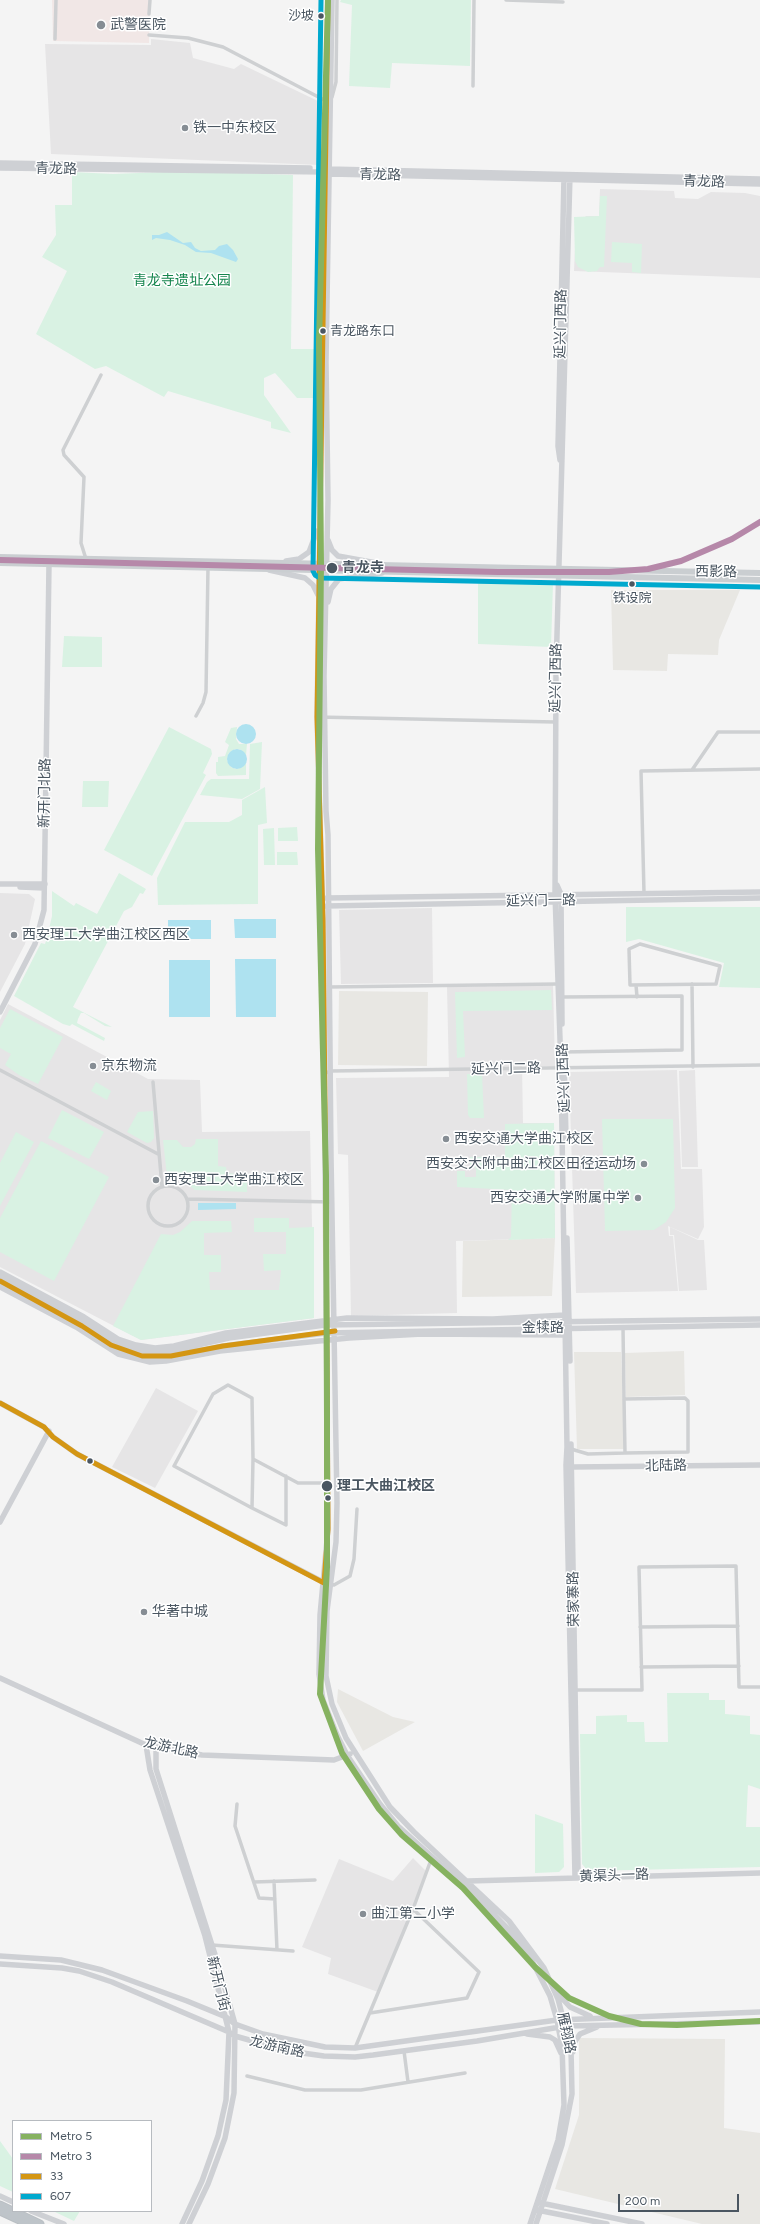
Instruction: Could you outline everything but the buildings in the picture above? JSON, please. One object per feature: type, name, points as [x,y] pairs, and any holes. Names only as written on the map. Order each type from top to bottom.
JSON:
[{"type":"highway","points":[[0,2205],[12,2211]]},
{"type":"highway","points":[[0,2211],[28,2224]]},
{"type":"highway","points":[[15,2212],[40,2224]]},
{"type":"main road","name":"西影路","points":[[0,557],[326,563],[390,569]]},
{"type":"main road","name":"西影路","points":[[0,563],[323,571],[390,569],[760,573]]},
{"type":"main road","name":"西影路","points":[[559,572],[760,580]]},
{"type":"street","points":[[55,38],[56,0]]},
{"type":"street","points":[[149,14],[150,0]]},
{"type":"street","name":"雁翔路","points":[[328,0],[329,101]]},
{"type":"street","name":"雁翔路","points":[[332,0],[329,101],[326,362],[327,532],[326,563],[323,571],[319,600],[317,717],[322,898],[326,1200],[325,1323],[328,1539],[326,1583],[326,1676],[335,1713],[354,1752],[397,1815],[468,1881],[523,1937],[544,1968],[552,1986],[566,2026],[572,2062],[572,2094],[567,2126],[558,2161],[540,2202]]},
{"type":"street","points":[[149,35],[188,38],[223,47],[329,101],[336,82],[337,0]]},
{"type":"street","points":[[473,86],[474,0]]},
{"type":"street","points":[[506,0],[563,2]]},
{"type":"street","name":"青龙路","points":[[0,163],[567,177],[760,184]]},
{"type":"street","name":"青龙路","points":[[0,168],[328,171]]},
{"type":"street","name":"雁翔路","points":[[328,171],[319,563],[323,571],[325,620],[324,717],[329,898],[330,1071],[337,1520],[326,1583],[319,1644],[321,1688],[327,1711],[347,1755],[389,1816],[480,1900],[517,1939],[542,1978],[559,2027],[564,2057],[565,2095],[561,2126],[540,2202],[536,2224]]},
{"type":"street","name":"青龙路","points":[[567,177],[760,179]]},
{"type":"street","name":"延兴门西路","points":[[563,1068],[557,984],[558,894],[555,722],[561,472],[558,446],[567,177]]},
{"type":"street","points":[[86,559],[81,543],[84,477],[64,455],[63,450],[101,375]]},
{"type":"street","points":[[279,562],[299,558],[308,552],[313,544],[319,523]]},
{"type":"street","points":[[327,532],[331,548],[338,556],[390,569]]},
{"type":"street","name":"新开门北路","points":[[0,1012],[38,937],[44,910],[49,564]]},
{"type":"street","points":[[196,716],[204,703],[206,692],[208,567]]},
{"type":"street","points":[[325,620],[330,592],[336,581],[390,569]]},
{"type":"street","points":[[267,570],[305,578],[316,589],[319,600]]},
{"type":"street","points":[[317,717],[555,722]]},
{"type":"street","points":[[692,770],[718,732],[760,732]]},
{"type":"street","points":[[644,893],[641,771],[760,769]]},
{"type":"street","points":[[0,884],[44,886]]},
{"type":"street","points":[[0,887],[44,886]]},
{"type":"street","name":"延兴门一路","points":[[322,898],[760,892]]},
{"type":"street","name":"延兴门一路","points":[[322,906],[760,898]]},
{"type":"street","name":"延兴门西路","points":[[558,901],[562,997],[566,1319]]},
{"type":"street","points":[[640,944],[720,966],[716,984],[692,984],[630,985],[629,949],[640,944]]},
{"type":"street","points":[[330,987],[557,984]]},
{"type":"street","points":[[692,984],[693,1067]]},
{"type":"street","points":[[636,985],[637,996]]},
{"type":"street","points":[[562,997],[682,996],[682,1050],[563,1052]]},
{"type":"street","name":"延兴门二路","points":[[324,1074],[330,1071],[760,1065]]},
{"type":"street","points":[[0,1070],[158,1154]]},
{"type":"street","points":[[153,1082],[162,1187]]},
{"type":"street","points":[[162,1187],[174,1187],[184,1194],[187,1199],[188,1210],[183,1220],[173,1226],[162,1226],[152,1219],[148,1207],[152,1195],[162,1187]]},
{"type":"street","points":[[187,1199],[326,1200],[332,1202]]},
{"type":"street","points":[[0,1272],[84,1316],[118,1339],[145,1347],[174,1346],[230,1332],[325,1323]]},
{"type":"street","points":[[0,1276],[78,1318],[113,1341],[146,1352],[171,1351],[229,1338],[325,1323]]},
{"type":"street","name":"金犊路","points":[[0,1282],[82,1326],[111,1345],[142,1356],[171,1356],[223,1346],[326,1333],[335,1336],[567,1328],[760,1325]]},
{"type":"street","points":[[0,1287],[76,1327],[114,1352],[142,1361],[166,1361],[209,1352],[326,1339],[335,1336],[422,1334],[566,1335]]},
{"type":"street","name":"金犊路","points":[[325,1323],[566,1319],[683,1321],[760,1319]]},
{"type":"street","name":"荣家寨路","points":[[566,1319],[573,1467],[577,1877]]},
{"type":"street","name":"荣家寨路","points":[[567,1328],[566,1465],[577,1877]]},
{"type":"street","points":[[623,1328],[625,1453]]},
{"type":"street","points":[[252,1508],[252,1398],[228,1385],[213,1394],[174,1466],[252,1508],[286,1525],[286,1476]]},
{"type":"street","points":[[571,1449],[588,1454],[688,1452],[688,1401],[685,1398],[624,1399]]},
{"type":"street","points":[[0,1403],[49,1431],[53,1437],[77,1454],[326,1583],[334,1585],[350,1576],[354,1559],[357,1509]]},
{"type":"street","points":[[0,1522],[49,1431]]},
{"type":"street","points":[[253,1459],[298,1483],[327,1483]]},
{"type":"street","name":"北陆路","points":[[573,1467],[760,1465]]},
{"type":"street","points":[[576,1690],[642,1690],[639,1567],[736,1566],[739,1687],[760,1687]]},
{"type":"street","points":[[640,1627],[738,1626]]},
{"type":"street","points":[[641,1667],[738,1666]]},
{"type":"street","name":"龙游北路","points":[[0,1678],[146,1745],[202,1755],[334,1760],[354,1752]]},
{"type":"street","name":"新开门街","points":[[146,1745],[150,1770],[205,1936],[229,2032],[226,2100],[218,2136],[202,2181],[182,2224]]},
{"type":"street","name":"新开门街","points":[[156,1747],[156,1769],[212,1945],[235,2024],[234,2093],[225,2138],[208,2184],[189,2224]]},
{"type":"street","points":[[237,1804],[236,1826],[259,1898],[275,1899]]},
{"type":"street","points":[[355,2048],[413,1909],[432,1857]]},
{"type":"street","name":"黄渠头一路","points":[[468,1881],[760,1873]]},
{"type":"street","points":[[254,1882],[315,1880]]},
{"type":"street","points":[[274,1881],[277,1950]]},
{"type":"street","points":[[370,2013],[467,1998],[479,1972],[413,1909]]},
{"type":"street","points":[[212,1945],[293,1951]]},
{"type":"street","name":"龙游南路","points":[[0,1956],[61,1960],[91,1966],[226,2017],[235,2024],[263,2034],[313,2046],[355,2048],[564,2019],[760,2012]]},
{"type":"street","name":"龙游南路","points":[[0,1964],[62,1968],[92,1975],[112,1982],[229,2032],[235,2036],[288,2051],[324,2056],[355,2057],[404,2051],[566,2026],[760,2022]]},
{"type":"street","points":[[552,1986],[570,2007],[582,2014],[600,2018]]},
{"type":"street","points":[[572,2062],[574,2043],[580,2034],[604,2025]]},
{"type":"street","points":[[521,2034],[550,2037],[556,2043],[564,2057]]},
{"type":"street","points":[[404,2051],[408,2082]]},
{"type":"street","points":[[247,2076],[305,2090],[361,2090],[465,2074]]},
{"type":"street","points":[[0,2197],[11,2202]]},
{"type":"street","points":[[540,2202],[642,2224]]},
{"type":"street","points":[[538,2210],[608,2224]]},
{"type":"street","name":"雁翔路","points":[[530,2224],[538,2210]]},
{"type":"street","points":[[34,2212],[64,2224]]},
{"type":"shaded area","name":"武警医院","points":[[52,0],[150,0],[149,43],[53,41]]},
{"type":"shaded area","name":"铁一中东校区","points":[[151,39],[190,43],[193,58],[234,69],[241,64],[320,102],[320,165],[51,154],[45,44],[151,45]]},
{"type":"shaded area","points":[[600,189],[674,191],[675,198],[698,199],[711,192],[745,193],[760,196],[760,278],[574,271],[576,225],[586,216],[599,216]]},
{"type":"shaded area","points":[[611,590],[740,590],[719,640],[718,655],[668,654],[667,671],[613,670]]},
{"type":"shaded area","name":"西安理工大学曲江校区西区","points":[[0,893],[29,894],[35,899],[25,944],[0,992]]},
{"type":"shaded area","points":[[432,908],[433,983],[341,984],[339,910]]},
{"type":"shaded area","name":"西安交通大学曲江校区","points":[[553,985],[555,1066],[522,1066],[523,1123],[554,1123],[555,1238],[456,1241],[457,1313],[351,1316],[348,1155],[338,1154],[336,1078],[449,1077],[447,987]]},
{"type":"shaded area","points":[[339,991],[428,992],[427,1066],[338,1065]]},
{"type":"shaded area","name":"西安理工大学曲江校区","points":[[8,1004],[148,1079],[200,1080],[202,1132],[310,1131],[314,1318],[141,1340],[0,1267],[0,1020]]},
{"type":"shaded area","name":"西安交通大学附属中学","points":[[677,1070],[681,1169],[702,1169],[704,1227],[698,1239],[668,1226],[669,1236],[673,1236],[678,1291],[576,1293],[569,1072]]},
{"type":"shaded area","points":[[695,1070],[698,1167],[682,1167],[679,1071]]},
{"type":"shaded area","points":[[670,1227],[698,1240],[704,1240],[707,1290],[679,1291],[674,1235],[670,1235]]},
{"type":"shaded area","points":[[555,1238],[552,1296],[462,1297],[463,1241]]},
{"type":"shaded area","points":[[684,1351],[685,1395],[626,1397],[625,1353]]},
{"type":"shaded area","points":[[574,1352],[621,1352],[625,1449],[577,1449]]},
{"type":"shaded area","points":[[156,1388],[198,1411],[155,1488],[112,1467]]},
{"type":"shaded area","points":[[338,1689],[393,1717],[415,1722],[363,1751],[337,1702]]},
{"type":"shaded area","name":"曲江第二小学","points":[[413,1858],[427,1872],[378,1992],[328,1974],[331,1958],[302,1947],[339,1859],[393,1881]]},
{"type":"shaded area","points":[[579,2038],[725,2039],[724,2128],[760,2133],[760,2224],[702,2224],[555,2189],[579,2115]]},
{"type":"green space","points":[[341,0],[471,0],[470,66],[392,63],[390,88],[349,86],[352,5],[340,2]]},
{"type":"green space","name":"青龙寺遗址公园","points":[[190,171],[293,175],[291,349],[315,349],[316,398],[297,398],[275,373],[264,378],[264,395],[291,433],[271,428],[271,422],[168,391],[164,397],[106,366],[95,369],[36,334],[67,271],[42,257],[56,235],[55,205],[72,205],[72,172],[113,174]]},
{"type":"green space","points":[[600,196],[607,196],[604,267],[600,267],[597,271],[588,272],[578,267],[575,261],[574,217],[599,216]]},
{"type":"green space","points":[[612,242],[642,244],[641,273],[632,272],[632,263],[611,262]]},
{"type":"green space","points":[[478,582],[553,583],[551,647],[478,644]]},
{"type":"green space","points":[[64,636],[102,637],[102,667],[62,667]]},
{"type":"green space","points":[[169,727],[211,749],[212,754],[203,773],[206,775],[152,876],[104,850]]},
{"type":"green space","points":[[237,727],[236,739],[239,744],[247,744],[246,755],[240,749],[235,749],[229,753],[227,760],[231,767],[236,769],[242,767],[246,763],[246,775],[218,776],[216,773],[216,762],[218,762],[218,757],[225,756],[229,745],[225,742],[231,728]]},
{"type":"green space","points":[[262,742],[260,789],[242,799],[200,795],[207,782],[211,779],[249,779],[250,744]]},
{"type":"green space","points":[[83,781],[109,781],[108,807],[82,807]]},
{"type":"green space","points":[[265,787],[267,823],[258,825],[258,904],[158,905],[157,878],[185,822],[229,822],[242,815],[242,800]]},
{"type":"green space","points":[[297,827],[298,841],[278,841],[278,828]]},
{"type":"green space","points":[[274,828],[275,865],[264,865],[263,829]]},
{"type":"green space","points":[[277,852],[297,852],[298,865],[277,865]]},
{"type":"green space","points":[[119,873],[146,889],[143,894],[140,893],[132,907],[124,911],[73,1007],[112,1027],[105,1026],[84,1013],[81,1013],[77,1023],[105,1038],[104,1041],[72,1024],[70,1026],[63,1024],[14,996],[41,943],[45,944],[52,916],[52,891],[74,906],[76,903],[97,914]]},
{"type":"green space","points":[[626,907],[760,907],[760,988],[719,987],[724,963],[639,939],[626,942]]},
{"type":"green space","points":[[551,990],[552,1010],[463,1011],[465,1057],[457,1058],[455,992]]},
{"type":"green space","points":[[10,1009],[63,1037],[38,1084],[19,1075],[5,1065],[11,1054],[0,1048],[0,1028]]},
{"type":"green space","points":[[467,1074],[482,1074],[484,1118],[470,1118],[468,1115]]},
{"type":"green space","points":[[96,1082],[111,1091],[107,1100],[91,1091]]},
{"type":"green space","points":[[62,1110],[104,1132],[89,1159],[48,1138]]},
{"type":"green space","points":[[153,1111],[154,1138],[151,1142],[147,1143],[127,1132],[138,1112]]},
{"type":"green space","points":[[602,1119],[673,1119],[675,1208],[666,1222],[654,1230],[605,1231]]},
{"type":"green space","points":[[554,1123],[555,1238],[508,1240],[511,1237],[512,1190],[457,1187],[457,1171],[465,1171],[465,1177],[476,1177],[476,1169],[470,1166],[470,1157],[505,1157],[505,1124]]},
{"type":"green space","points":[[16,1132],[34,1142],[0,1206],[0,1163]]},
{"type":"green space","points":[[196,1139],[218,1139],[218,1166],[226,1167],[227,1173],[247,1175],[247,1192],[195,1190],[179,1178],[167,1176],[163,1140],[177,1140],[183,1147],[191,1147],[195,1144]]},
{"type":"green space","points":[[41,1141],[109,1177],[54,1281],[0,1252],[0,1218]]},
{"type":"green space","points":[[254,1218],[289,1218],[289,1228],[314,1227],[314,1318],[141,1340],[113,1326],[161,1234],[173,1235],[180,1232],[192,1221],[231,1221],[232,1232],[204,1233],[204,1255],[221,1255],[221,1272],[209,1272],[210,1290],[279,1290],[281,1270],[264,1271],[263,1254],[286,1254],[286,1232],[254,1232]]},
{"type":"green space","points":[[667,1693],[709,1693],[709,1700],[725,1700],[725,1714],[750,1716],[750,1734],[760,1735],[760,1789],[748,1785],[746,1827],[760,1827],[760,1867],[588,1871],[582,1864],[580,1734],[596,1734],[596,1716],[627,1715],[627,1722],[644,1722],[645,1742],[668,1742]]},
{"type":"green space","points":[[535,1814],[563,1824],[564,1867],[559,1872],[535,1873]]},
{"type":"green space","points":[[0,2141],[12,2158],[12,2192],[0,2186]]},
{"type":"green space","points":[[55,2212],[79,2212],[74,2221]]},
{"type":"water","points":[[167,232],[183,243],[191,242],[195,248],[201,251],[215,250],[219,246],[227,244],[233,250],[238,259],[236,262],[211,253],[196,252],[185,245],[170,240],[156,238],[152,240],[152,235],[159,235]]},
{"type":"water","points":[[246,724],[253,727],[256,734],[253,741],[246,744],[239,741],[236,734],[239,727]]},
{"type":"water","points":[[237,749],[244,752],[247,759],[244,766],[237,769],[230,766],[227,759],[230,752]]},
{"type":"water","points":[[234,919],[276,919],[276,938],[235,938]]},
{"type":"water","points":[[168,920],[211,920],[211,939],[168,939]]},
{"type":"water","points":[[235,959],[276,959],[276,1017],[236,1017]]},
{"type":"water","points":[[169,960],[210,960],[210,1017],[169,1017]]},
{"type":"water","points":[[198,1203],[236,1203],[236,1209],[198,1210]]},
{"type":"metro line","name":"5","points":[[328,0],[319,342],[321,565],[318,849],[326,1176],[327,1420],[327,1567],[320,1694],[342,1753],[379,1809],[402,1835],[463,1888],[535,1967],[569,1998],[609,2016],[641,2024],[677,2025],[760,2021]]},
{"type":"metro line","name":"3","points":[[0,560],[498,572],[609,572],[648,569],[681,561],[732,539],[760,522]]},
{"type":"transit line","name":"607","points":[[321,0],[313,571],[315,575],[320,578],[760,587]]},
{"type":"transit line","name":"33","points":[[0,1403],[44,1427],[53,1437],[77,1454],[324,1583],[328,1529],[326,1200],[323,920],[317,717],[328,0]]},
{"type":"transit line","name":"33","points":[[0,1281],[82,1326],[111,1345],[142,1356],[171,1356],[223,1346],[335,1331]]},
{"type":"place","name":"沙坡","points":[[321,16]]},
{"type":"place","name":"武警医院","points":[[101,25]]},
{"type":"place","name":"铁一中东校区","points":[[185,128]]},
{"type":"place","name":"青龙路东口","points":[[323,331]]},
{"type":"place","name":"青龙寺","points":[[332,568]]},
{"type":"place","name":"铁设院","points":[[632,584]]},
{"type":"place","name":"西安理工大学曲江校区西区","points":[[14,935]]},
{"type":"place","name":"京东物流","points":[[93,1066]]},
{"type":"place","name":"西安交通大学曲江校区","points":[[446,1139]]},
{"type":"place","name":"西安交大附中曲江校区田径运动场","points":[[644,1164]]},
{"type":"place","name":"西安理工大学曲江校区","points":[[156,1180]]},
{"type":"place","name":"西安交通大学附属中学","points":[[638,1198]]},
{"type":"place","name":"理工大曲江校区","points":[[327,1486]]},
{"type":"place","name":"华著中城","points":[[144,1612]]},
{"type":"place","name":"曲江第二小学","points":[[363,1914]]}]
